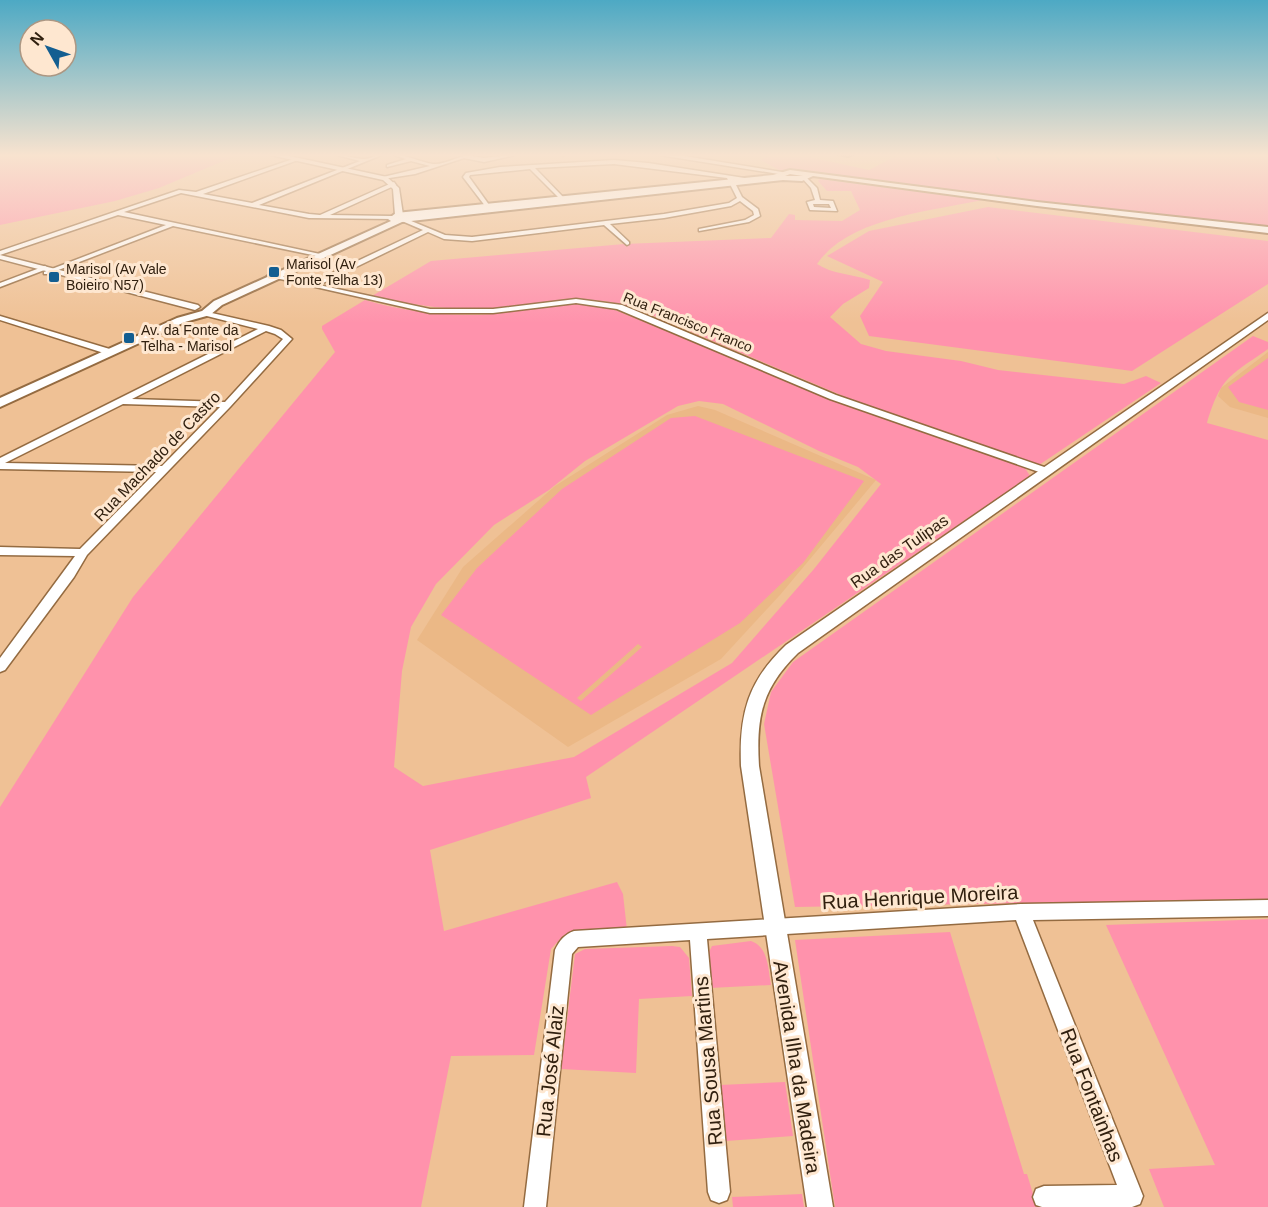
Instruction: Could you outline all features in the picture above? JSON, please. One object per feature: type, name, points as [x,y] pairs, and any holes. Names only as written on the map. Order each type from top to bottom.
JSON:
[{"type":"main road","points":[[2,399],[400,218],[468,210]]},
{"type":"main road","points":[[1093,210],[1268,230]]},
{"type":"street","points":[[0,257],[123,210]]},
{"type":"street","points":[[281,210],[318,217],[400,218],[444,237],[461,240],[688,210]]},
{"type":"street","points":[[318,217],[333,210]]},
{"type":"street","points":[[399,210],[400,218]]},
{"type":"street","points":[[701,230],[754,219],[758,214],[754,210]]},
{"type":"street","points":[[118,212],[318,256]]},
{"type":"street","points":[[605,223],[627,243]]},
{"type":"street","points":[[0,285],[173,225]]},
{"type":"street","points":[[312,285],[428,230]]},
{"type":"street","points":[[0,257],[196,311]]},
{"type":"street","name":"Rua Francisco Franco","points":[[273,276],[430,312],[493,311],[576,301],[619,307],[833,397],[1046,471]]},
{"type":"street","name":"Rua Machado de Castro","points":[[2,662],[83,553],[286,342],[287,336],[283,333],[196,311]]},
{"type":"street","name":"Rua das Tulipas","points":[[774,927],[748,744],[753,709],[759,690],[768,675],[792,649],[1268,316]]},
{"type":"street","points":[[0,318],[108,352]]},
{"type":"street","points":[[0,464],[266,328]]},
{"type":"street","points":[[122,401],[227,405]]},
{"type":"street","points":[[0,464],[165,469]]},
{"type":"street","points":[[0,551],[83,553]]},
{"type":"street","name":"Rua Henrique Moreira","points":[[574,939],[1022,912],[1268,908]]},
{"type":"street","name":"Rua Fontainhas","points":[[1022,912],[1132,1197],[1044,1197]]},
{"type":"street","name":"Avenida Ilha da Madeira","points":[[774,927],[820,1207]]},
{"type":"street","name":"Rua Sousa Martins","points":[[698,931],[719,1192]]},
{"type":"street","name":"Rua José Alaiz","points":[[535,1207],[564,950],[574,939]]},
{"type":"shaded area","points":[[0,210],[70,210],[0,225]]},
{"type":"shaded area","points":[[859,210],[930,210],[869,226],[831,248],[817,264],[836,272],[870,280],[869,288],[843,304],[830,317],[861,344],[886,351],[961,361],[998,370],[1124,384],[1146,376],[1161,383],[1039,465],[855,401],[635,308],[594,300],[575,300],[502,308],[453,309],[372,296],[431,261],[624,244],[771,238],[789,214],[795,215],[795,220],[842,221]]},
{"type":"shaded area","points":[[972,210],[1015,210],[1268,241],[1268,284],[1132,371],[869,336],[860,316],[883,282],[827,256],[869,231]]},
{"type":"shaded area","points":[[1119,210],[1268,210],[1268,227]]},
{"type":"shaded area","points":[[365,300],[397,308],[460,315],[493,314],[575,304],[603,305],[840,402],[1025,468],[1030,476],[586,777],[591,798],[430,850],[444,931],[617,882],[623,894],[627,930],[579,930],[563,936],[551,949],[534,1055],[451,1056],[421,1207],[0,1207],[0,807],[133,597],[335,352],[322,326]],"holes":[[[699,401],[723,404],[819,451],[858,467],[881,484],[814,569],[732,663],[574,757],[423,786],[394,767],[402,671],[411,627],[436,584],[494,525],[549,490],[585,461],[678,406]]]},
{"type":"shaded area","points":[[1253,336],[1268,342],[1268,349],[1244,365],[1222,386],[1207,423],[1268,440],[1268,899],[795,907],[764,724],[771,692],[793,662]]},
{"type":"shaded area","points":[[1268,352],[1268,418],[1230,407],[1218,396],[1221,388]]},
{"type":"shaded area","points":[[1268,358],[1268,410],[1239,402],[1228,387]]},
{"type":"shaded area","points":[[698,406],[715,410],[876,480],[780,595],[721,659],[568,747],[417,640],[463,567],[555,486],[667,415]]},
{"type":"shaded area","points":[[695,416],[864,481],[803,563],[740,623],[591,715],[441,615],[477,568],[562,489],[671,418]],"holes":[[[638,644],[642,647],[581,701],[577,698]]]},
{"type":"shaded area","points":[[1268,919],[1268,1207],[1164,1207],[1149,1169],[1215,1165],[1106,925]]},
{"type":"shaded area","points":[[950,932],[1024,1174],[1027,1174],[1037,1207],[835,1207],[795,940]]},
{"type":"shaded area","points":[[751,941],[761,948],[764,954],[771,985],[710,988],[707,956],[712,946]]},
{"type":"shaded area","points":[[680,947],[689,958],[692,996],[639,999],[636,1073],[561,1069],[575,954],[585,949]]},
{"type":"shaded area","points":[[785,1082],[793,1136],[726,1141],[720,1085]]},
{"type":"shaded area","points":[[802,1194],[804,1207],[733,1207],[732,1197]]},
{"type":"place","name":"Marisol (Av Fonte Telha 13)","points":[[274,272]]},
{"type":"place","name":"Marisol (Av Vale Boieiro N57)","points":[[54,277]]},
{"type":"place","name":"Av. da Fonte da Telha - Marisol","points":[[129,338]]}]
